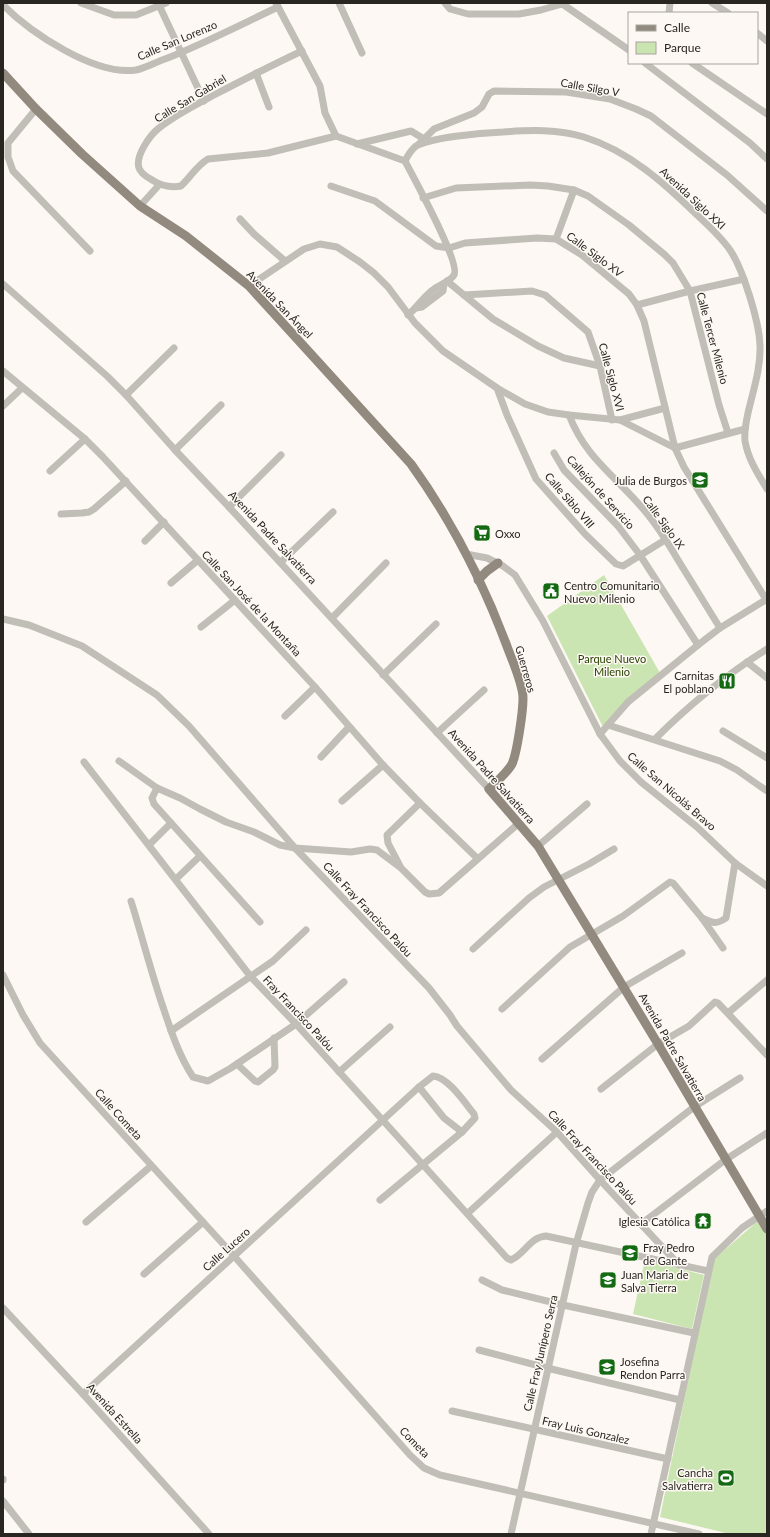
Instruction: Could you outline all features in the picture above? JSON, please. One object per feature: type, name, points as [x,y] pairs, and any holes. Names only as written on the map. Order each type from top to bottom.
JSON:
[{"type":"main road","name":"Avenida San Ángel","points":[[3,73],[36,109],[82,154],[140,206],[186,236],[249,286],[411,464],[429,489],[466,554]]},
{"type":"main road","name":"Guerreros","points":[[466,554],[502,633],[523,697],[516,749],[511,765],[489,789]]},
{"type":"main road","points":[[478,580],[498,563]]},
{"type":"main road","name":"Avenida Padre Salvatierra","points":[[489,789],[538,846],[624,987],[767,1229]]},
{"type":"street","points":[[81,3],[114,15],[136,15],[161,4],[181,53],[204,100]]},
{"type":"street","points":[[339,3],[362,53]]},
{"type":"street","points":[[444,3],[450,9],[468,14],[519,14],[541,10],[562,3],[628,49]]},
{"type":"street","points":[[661,3],[669,8]]},
{"type":"street","points":[[712,3],[726,12]]},
{"type":"street","name":"Calle San Lorenzo","points":[[3,5],[42,37],[80,58],[112,69],[136,70],[181,53],[277,5]]},
{"type":"street","points":[[277,5],[320,86],[325,113],[336,136]]},
{"type":"street","points":[[758,35],[767,41]]},
{"type":"street","name":"Calle San Gabriel","points":[[159,184],[142,174],[138,167],[138,160],[142,150],[148,140],[158,129],[204,100],[302,51]]},
{"type":"street","points":[[646,64],[750,144],[767,159]]},
{"type":"street","points":[[693,64],[767,114]]},
{"type":"street","points":[[256,73],[269,107]]},
{"type":"street","name":"Calle Silgo V","points":[[417,146],[434,129],[474,113],[482,107],[489,94],[494,91],[566,92],[610,99],[651,116],[727,175],[767,210]]},
{"type":"street","points":[[36,109],[6,141],[8,157],[13,172],[90,251]]},
{"type":"street","name":"Avenida Siglo XXI","points":[[417,146],[442,139],[495,132],[528,130],[556,132],[583,137],[610,147],[628,157],[650,173],[685,203],[719,236],[730,250],[744,279],[754,313],[760,344],[760,363],[745,429],[745,441],[748,454],[767,490]]},
{"type":"street","points":[[357,144],[411,131],[424,139]]},
{"type":"street","points":[[140,206],[159,184],[176,187],[181,186],[195,169],[208,159],[268,153],[336,136],[405,161],[448,248],[455,270],[454,275],[446,283],[438,286],[419,302],[416,308],[408,315]]},
{"type":"street","points":[[405,161],[409,152],[417,146]]},
{"type":"street","points":[[331,186],[375,201],[436,246],[448,248]]},
{"type":"street","name":"Calle Tercer Milenio","points":[[424,198],[456,188],[481,186],[548,186],[574,190],[588,196],[629,225],[665,255],[681,275],[690,291],[719,405],[728,433]]},
{"type":"street","points":[[556,239],[574,190]]},
{"type":"street","points":[[240,219],[272,251],[285,261]]},
{"type":"street","name":"Calle Siglo XV","points":[[448,248],[466,243],[538,238],[556,239],[582,256],[629,294],[637,305],[644,322],[675,448],[684,467],[767,600]]},
{"type":"street","points":[[249,286],[304,249],[320,244],[337,247],[374,273],[388,287],[424,334],[443,351],[497,388],[525,404],[548,412],[569,416],[612,420],[620,420],[665,408]]},
{"type":"street","points":[[637,305],[744,279]]},
{"type":"street","points":[[446,283],[506,328],[538,346],[564,358],[600,366]]},
{"type":"street","name":"Avenida Padre Salvatierra","points":[[3,284],[107,376],[126,395],[175,450],[281,562],[489,789]]},
{"type":"street","name":"Calle Siglo XVI","points":[[464,295],[532,291],[545,295],[588,332],[600,366],[612,420]]},
{"type":"street","points":[[126,395],[174,348]]},
{"type":"street","name":"Calle San José de la Montaña","points":[[3,371],[85,439],[126,481],[314,686],[383,765],[420,803],[478,858]]},
{"type":"street","points":[[3,406],[22,388]]},
{"type":"street","name":"Calle Siblo VIII","points":[[497,388],[516,436],[536,479],[585,534],[616,564],[623,566],[665,540]]},
{"type":"street","points":[[175,450],[221,405]]},
{"type":"street","name":"Calle Siglo IX","points":[[569,416],[575,431],[585,448],[644,510],[665,540],[720,628]]},
{"type":"street","points":[[620,420],[675,448],[745,429]]},
{"type":"street","points":[[50,471],[85,439]]},
{"type":"street","name":"Callejón de Servicio","points":[[554,453],[564,470],[618,526],[640,555],[698,645]]},
{"type":"street","points":[[229,506],[281,455]]},
{"type":"street","points":[[61,514],[89,512],[126,481]]},
{"type":"street","points":[[281,562],[333,512]]},
{"type":"street","points":[[145,541],[164,522]]},
{"type":"street","name":"Calle San Nicolás Bravo","points":[[466,554],[487,558],[498,563],[515,575],[543,621],[600,734],[620,761],[641,782],[697,827],[735,863],[767,886]]},
{"type":"street","points":[[171,583],[198,560]]},
{"type":"street","points":[[332,618],[386,563]]},
{"type":"street","points":[[201,627],[235,600]]},
{"type":"street","points":[[600,734],[628,702],[698,645],[720,628],[767,600]]},
{"type":"street","name":"Calle Fray Francisco Palóu","points":[[3,619],[29,625],[82,646],[157,695],[189,726],[295,848],[429,988],[457,1026],[511,1090],[557,1132],[679,1265]]},
{"type":"street","points":[[384,675],[436,624]]},
{"type":"street","points":[[655,739],[673,721],[710,689],[767,649]]},
{"type":"street","points":[[747,662],[767,678]]},
{"type":"street","points":[[285,716],[314,686]]},
{"type":"street","points":[[437,733],[484,690]]},
{"type":"street","points":[[608,725],[720,761],[737,770],[767,791]]},
{"type":"street","points":[[321,757],[349,727]]},
{"type":"street","points":[[723,731],[767,758]]},
{"type":"street","points":[[119,761],[157,788],[226,822],[254,832],[280,845],[295,848],[351,852],[370,849],[377,850],[401,868],[424,892],[434,895],[439,893],[519,823]]},
{"type":"street","name":"Fray Francisco Palóu","points":[[84,762],[251,977],[296,1024],[507,1258],[511,1260],[516,1258],[534,1240],[540,1237],[546,1236],[576,1244]]},
{"type":"street","points":[[342,801],[383,765]]},
{"type":"street","points":[[157,788],[152,798],[154,804],[260,922]]},
{"type":"street","points":[[401,868],[388,843],[387,835],[420,803]]},
{"type":"street","points":[[538,846],[587,804]]},
{"type":"street","points":[[149,845],[171,823]]},
{"type":"street","points":[[473,949],[529,898],[544,887],[614,849]]},
{"type":"street","points":[[176,879],[200,856]]},
{"type":"street","points":[[702,918],[715,923],[726,918],[735,863]]},
{"type":"street","points":[[502,1009],[570,947],[623,916],[670,882],[674,883],[702,918],[723,948]]},
{"type":"street","points":[[132,901],[146,955],[171,1031],[186,1066],[193,1077],[208,1081],[237,1064],[296,1024],[344,982]]},
{"type":"street","points":[[171,1031],[273,961],[306,930]]},
{"type":"street","points":[[542,1059],[610,997],[624,987],[682,953]]},
{"type":"street","name":"Calle Cometa","points":[[3,975],[23,1015],[40,1044],[234,1256]]},
{"type":"street","points":[[728,1013],[767,980]]},
{"type":"street","points":[[601,1089],[658,1044],[689,1026],[712,1003],[718,1003],[767,1055]]},
{"type":"street","points":[[339,1072],[390,1027]]},
{"type":"street","points":[[237,1064],[258,1082],[275,1067],[274,1038]]},
{"type":"street","name":"Calle Lucero","points":[[83,1394],[418,1087],[433,1076],[437,1076],[451,1086],[474,1114],[475,1118],[462,1132]]},
{"type":"street","points":[[600,1180],[694,1107],[740,1078]]},
{"type":"street","points":[[380,1200],[462,1132],[444,1118],[418,1087]]},
{"type":"street","points":[[468,1213],[557,1132]]},
{"type":"street","points":[[641,1224],[725,1160],[767,1133]]},
{"type":"street","points":[[86,1222],[151,1166]]},
{"type":"street","name":"Calle Fray Junípero Serra","points":[[511,1534],[576,1244],[592,1192],[600,1180]]},
{"type":"street","points":[[651,1534],[712,1257],[742,1228],[767,1211]]},
{"type":"street","points":[[144,1274],[203,1222]]},
{"type":"street","points":[[576,1244],[708,1270]]},
{"type":"street","name":"Cometa","points":[[234,1256],[410,1455],[424,1468],[440,1474],[520,1494],[699,1534]]},
{"type":"street","points":[[482,1280],[502,1290],[694,1334]]},
{"type":"street","name":"Avenida Estrella","points":[[3,1308],[209,1534]]},
{"type":"street","points":[[479,1350],[680,1400]]},
{"type":"street","name":"Fray Luis Gonzalez","points":[[452,1411],[668,1460]]},
{"type":"street","points":[[3,1501],[30,1534]]},
{"type":"green space","name":"Parque Nuevo Milenio","points":[[604,575],[660,673],[605,731],[547,616]]},
{"type":"green space","points":[[759,1220],[767,1232],[767,1534],[730,1534],[660,1517],[713,1260]]},
{"type":"green space","points":[[645,1260],[704,1275],[692,1329],[633,1314]]},
{"type":"place","name":"Julia de Burgos","points":[[700,480]]},
{"type":"place","name":"Oxxo","points":[[482,533]]},
{"type":"place","name":"Centro Comunitario Nuevo Milenio","points":[[551,591]]},
{"type":"place","name":"Carnitas El poblano","points":[[727,681]]},
{"type":"place","name":"Iglesia Católica","points":[[703,1221]]},
{"type":"place","name":"Fray Pedro de Gante","points":[[630,1253]]},
{"type":"place","name":"Juan Maria de Salva Tierra","points":[[608,1280]]},
{"type":"place","name":"Josefina Rendon Parra","points":[[607,1367]]},
{"type":"place","name":"Cancha Salvatierra","points":[[726,1478]]}]
